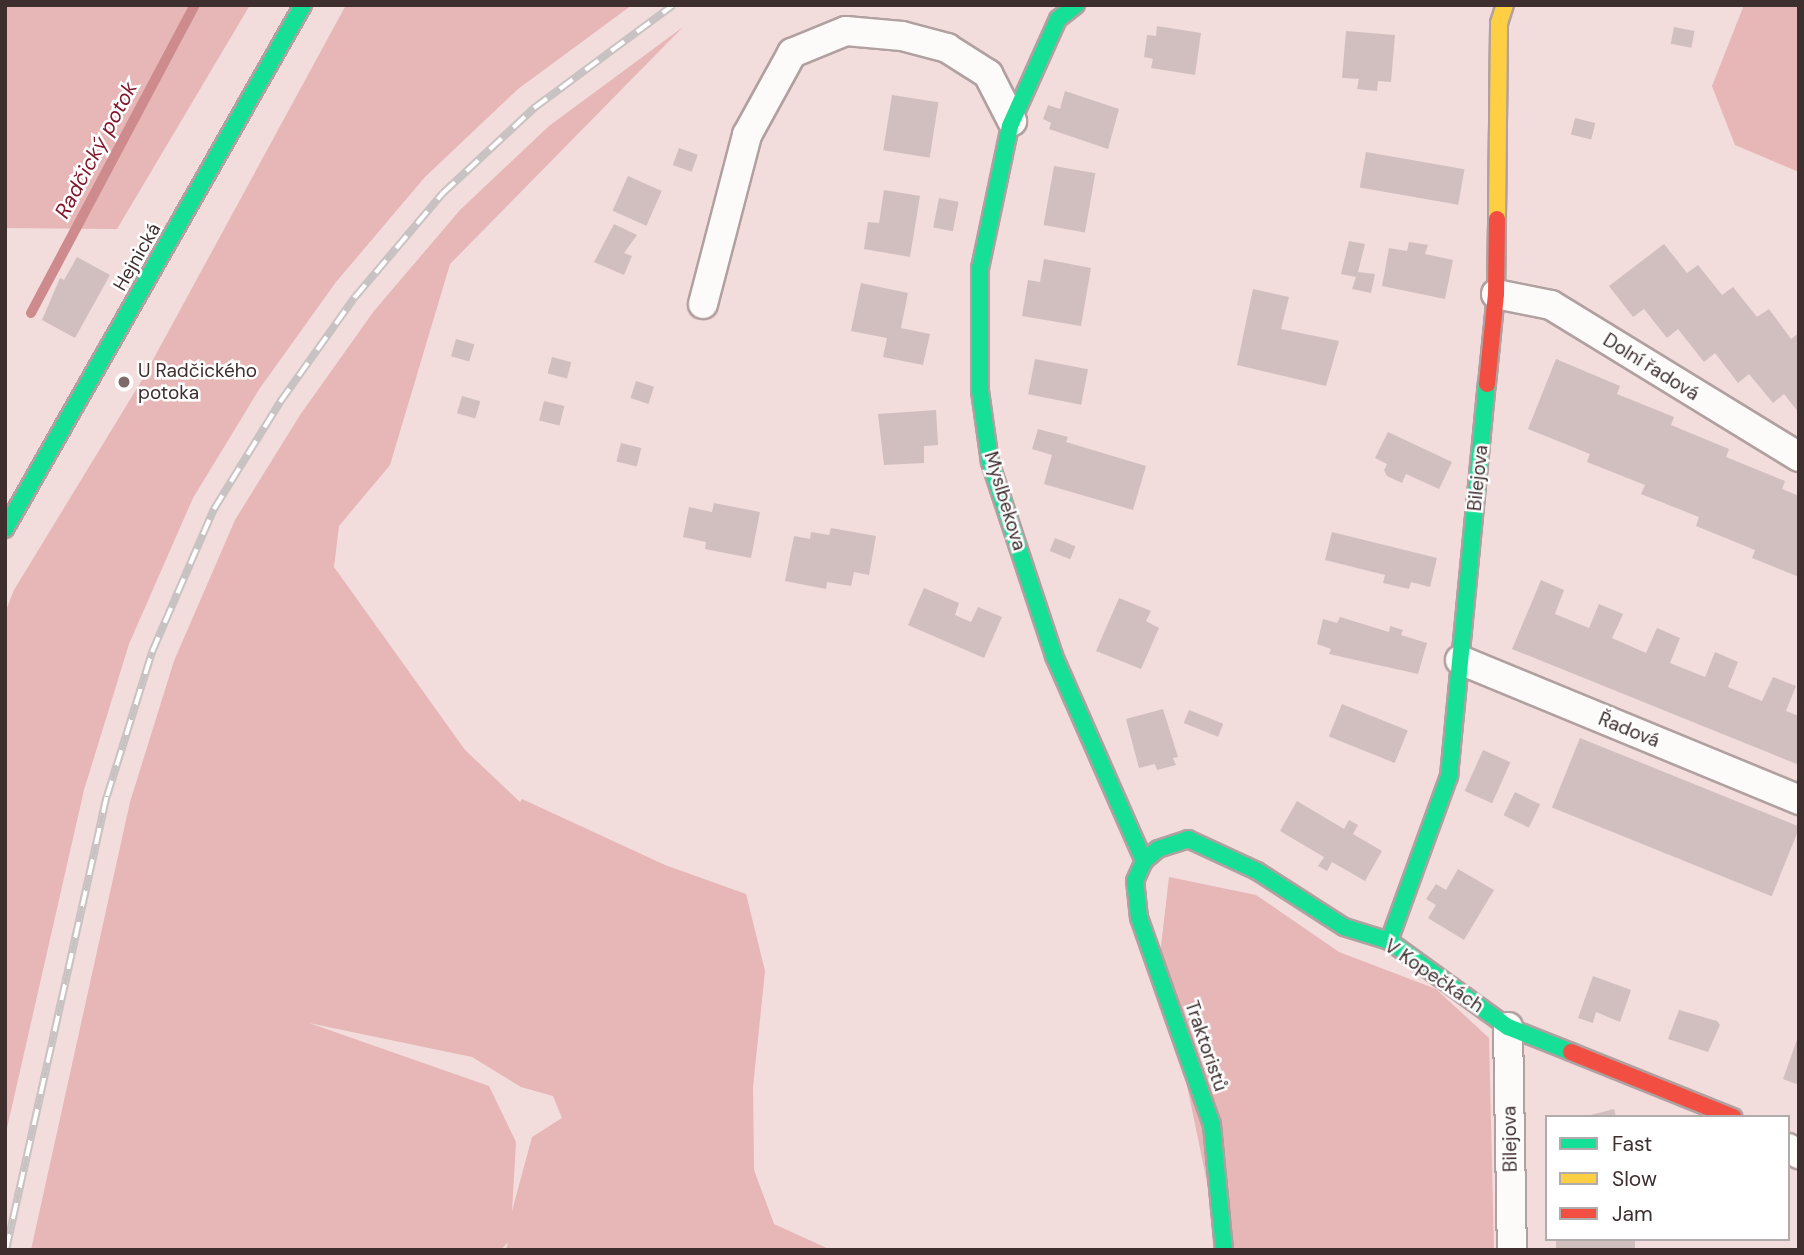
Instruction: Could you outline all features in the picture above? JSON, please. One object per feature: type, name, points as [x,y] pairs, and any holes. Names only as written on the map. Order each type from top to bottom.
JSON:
[{"type":"street","name":"Hejnická","points":[[5,529],[303,5]]},
{"type":"street","name":"Myslbekova","points":[[1076,5],[1058,19],[1012,121],[988,219],[977,320],[980,391],[990,461],[1054,656],[1094,755],[1144,861]]},
{"type":"street","name":"Bilejova","points":[[1389,941],[1449,776],[1496,294],[1499,23],[1505,5]]},
{"type":"street","points":[[703,304],[747,135],[792,53],[846,31],[902,36],[947,48],[988,74],[1012,121]]},
{"type":"street","name":"Dolní řadová","points":[[1496,294],[1551,305],[1799,457]]},
{"type":"street","name":"Řadová","points":[[1460,660],[1799,800]]},
{"type":"street","name":"V Kopečkách","points":[[1144,861],[1158,849],[1188,839],[1257,871],[1344,927],[1389,941],[1508,1027],[1729,1115]]},
{"type":"street","name":"Traktoristů","points":[[1144,861],[1135,881],[1139,918],[1212,1125],[1224,1250]]},
{"type":"street","name":"Bilejova","points":[[1508,1027],[1512,1250]]},
{"type":"shaded area","points":[[5,5],[250,5],[117,229],[5,228]]},
{"type":"shaded area","points":[[346,5],[632,5],[518,89],[425,177],[336,282],[260,388],[193,498],[129,644],[84,790],[5,1137],[5,613],[14,590],[142,380]]},
{"type":"shaded area","points":[[1744,5],[1799,5],[1799,172],[1735,145],[1712,86]]},
{"type":"shaded area","points":[[683,27],[450,264],[390,465],[339,526],[334,567],[465,750],[520,802],[522,799],[665,865],[746,894],[765,971],[753,1087],[754,1170],[774,1224],[831,1250],[506,1250],[508,1242],[501,1250],[31,1250],[130,802],[174,661],[235,520],[300,415],[374,311],[460,210],[549,126]],"holes":[[[309,1023],[472,1057],[521,1087],[553,1096],[562,1118],[532,1137],[512,1211],[516,1142],[489,1086]]]},
{"type":"shaded area","points":[[1169,877],[1256,895],[1339,952],[1436,989],[1489,1038],[1494,1250],[1221,1250],[1160,955]]},
{"type":"building","points":[[1157,26],[1201,33],[1195,75],[1151,68],[1153,59],[1144,57],[1147,35],[1156,36]]},
{"type":"building","points":[[1674,27],[1695,31],[1691,48],[1671,44]]},
{"type":"building","points":[[1346,31],[1395,35],[1391,82],[1378,81],[1377,91],[1357,89],[1359,79],[1342,78]]},
{"type":"building","points":[[1065,91],[1119,109],[1108,149],[1049,129],[1051,123],[1043,119],[1048,105],[1060,109]]},
{"type":"building","points":[[892,95],[938,102],[930,158],[883,150]]},
{"type":"building","points":[[1575,118],[1595,123],[1591,140],[1571,134]]},
{"type":"building","points":[[679,148],[698,155],[692,172],[673,165]]},
{"type":"building","points":[[1366,152],[1464,169],[1458,205],[1360,187]]},
{"type":"building","points":[[1054,166],[1095,173],[1085,232],[1044,225]]},
{"type":"building","points":[[628,176],[662,191],[646,226],[613,211]]},
{"type":"building","points":[[884,190],[920,196],[910,257],[864,249],[868,222],[879,223]]},
{"type":"building","points":[[939,198],[959,202],[953,231],[933,227]]},
{"type":"building","points":[[614,224],[637,235],[624,253],[632,256],[624,275],[594,262]]},
{"type":"building","points":[[1349,241],[1365,244],[1358,272],[1375,274],[1371,293],[1352,289],[1356,277],[1341,274]]},
{"type":"building","points":[[1409,242],[1428,245],[1425,254],[1453,260],[1445,299],[1382,286],[1389,248],[1407,251]]},
{"type":"building","points":[[1664,244],[1687,273],[1698,265],[1722,295],[1733,287],[1757,317],[1769,309],[1791,339],[1799,333],[1799,413],[1784,394],[1773,403],[1749,374],[1738,383],[1715,353],[1704,362],[1678,329],[1667,338],[1644,309],[1633,317],[1609,286]]},
{"type":"building","points":[[77,257],[110,275],[75,338],[42,320],[60,278],[64,280]]},
{"type":"building","points":[[1044,259],[1091,268],[1081,326],[1022,316],[1028,280],[1040,282]]},
{"type":"building","points":[[861,283],[908,293],[901,328],[930,334],[923,365],[883,357],[887,338],[851,331]]},
{"type":"building","points":[[1253,289],[1289,297],[1281,329],[1339,341],[1326,386],[1237,365]]},
{"type":"building","points":[[456,339],[474,344],[469,362],[451,356]]},
{"type":"building","points":[[552,357],[571,362],[567,379],[548,373]]},
{"type":"building","points":[[1035,359],[1088,369],[1081,405],[1028,394]]},
{"type":"building","points":[[1556,359],[1620,386],[1617,394],[1674,417],[1671,425],[1729,449],[1726,457],[1785,481],[1782,489],[1799,496],[1799,577],[1752,558],[1755,550],[1696,526],[1699,517],[1641,494],[1645,485],[1587,462],[1590,454],[1528,429]]},
{"type":"building","points":[[636,381],[654,387],[649,404],[630,398]]},
{"type":"building","points":[[462,396],[480,401],[475,419],[457,413]]},
{"type":"building","points":[[544,401],[564,406],[560,425],[539,420]]},
{"type":"building","points":[[936,410],[938,445],[924,446],[924,463],[884,465],[878,414]]},
{"type":"building","points":[[1038,429],[1068,437],[1066,442],[1146,466],[1133,510],[1044,484],[1052,455],[1032,449]]},
{"type":"building","points":[[1388,432],[1452,462],[1439,489],[1406,474],[1402,483],[1387,476],[1384,470],[1387,464],[1375,458]]},
{"type":"building","points":[[621,443],[641,448],[637,467],[616,461]]},
{"type":"building","points":[[714,503],[760,512],[751,558],[705,549],[706,542],[683,537],[689,507],[712,512]]},
{"type":"building","points":[[831,528],[876,536],[869,575],[854,572],[851,586],[827,582],[826,589],[785,581],[794,536],[810,539],[811,532],[829,535]]},
{"type":"building","points":[[1332,532],[1437,558],[1430,587],[1411,582],[1409,589],[1383,583],[1385,575],[1325,560]]},
{"type":"building","points":[[1055,538],[1075,546],[1070,559],[1050,551]]},
{"type":"building","points":[[1541,580],[1564,590],[1555,614],[1589,628],[1599,604],[1623,614],[1612,638],[1646,653],[1657,628],[1680,638],[1670,663],[1705,677],[1715,652],[1738,662],[1728,687],[1762,701],[1773,677],[1796,686],[1786,711],[1799,716],[1799,765],[1512,649]]},
{"type":"building","points":[[924,588],[959,603],[955,615],[971,622],[978,607],[1002,617],[984,658],[908,625]]},
{"type":"building","points":[[1119,598],[1151,611],[1146,621],[1159,628],[1141,669],[1096,651]]},
{"type":"building","points":[[1340,617],[1389,632],[1390,626],[1403,630],[1401,635],[1427,643],[1418,674],[1329,654],[1331,649],[1317,644],[1323,619],[1337,623]]},
{"type":"building","points":[[1342,704],[1408,731],[1395,763],[1329,736]]},
{"type":"building","points":[[1163,709],[1178,757],[1173,758],[1176,765],[1157,770],[1155,764],[1139,768],[1126,719]]},
{"type":"building","points":[[1189,710],[1223,724],[1218,737],[1184,723]]},
{"type":"building","points":[[1580,738],[1799,826],[1772,896],[1552,808]]},
{"type":"building","points":[[1483,750],[1510,762],[1492,803],[1465,791]]},
{"type":"building","points":[[1515,792],[1540,804],[1529,828],[1504,815]]},
{"type":"building","points":[[1297,801],[1344,829],[1349,820],[1358,825],[1353,834],[1382,851],[1365,881],[1332,862],[1327,871],[1318,866],[1324,857],[1280,831]]},
{"type":"building","points":[[1458,869],[1494,890],[1464,940],[1428,918],[1436,905],[1426,899],[1436,884],[1446,890]]},
{"type":"building","points":[[1593,976],[1631,990],[1620,1022],[1596,1012],[1593,1023],[1578,1018]]},
{"type":"building","points":[[1679,1010],[1717,1021],[1720,1025],[1708,1052],[1668,1039]]},
{"type":"building","points":[[1799,1037],[1799,1085],[1783,1079]]},
{"type":"building","points":[[1614,1109],[1616,1115],[1591,1115]]},
{"type":"building","points":[[1556,1241],[1635,1241],[1635,1250],[1556,1250]]},
{"type":"waterway","name":"Radčický potok","points":[[31,313],[195,5]]},
{"type":"railway","points":[[6,1250],[107,796],[152,652],[214,509],[280,402],[355,297],[443,193],[534,108],[673,5]]},
{"type":"traffic: fast","points":[[5,529],[303,5]]},
{"type":"traffic: fast","points":[[1076,5],[1058,19],[1010,126],[980,268],[980,391],[990,462],[1054,656],[1144,861]]},
{"type":"traffic: fast","points":[[1389,941],[1449,776],[1487,384]]},
{"type":"traffic: fast","points":[[1224,1250],[1212,1125],[1139,918],[1135,881],[1144,861],[1158,849],[1188,839],[1257,871],[1344,927],[1389,941],[1508,1027],[1571,1052]]},
{"type":"traffic: slow","points":[[1497,219],[1499,23],[1505,5]]},
{"type":"traffic: jam","points":[[1487,384],[1496,294],[1497,219]]},
{"type":"traffic: jam","points":[[1571,1052],[1728,1115]]},
{"type":"place","name":"U Radčického potoka","points":[[124,382]]}]
